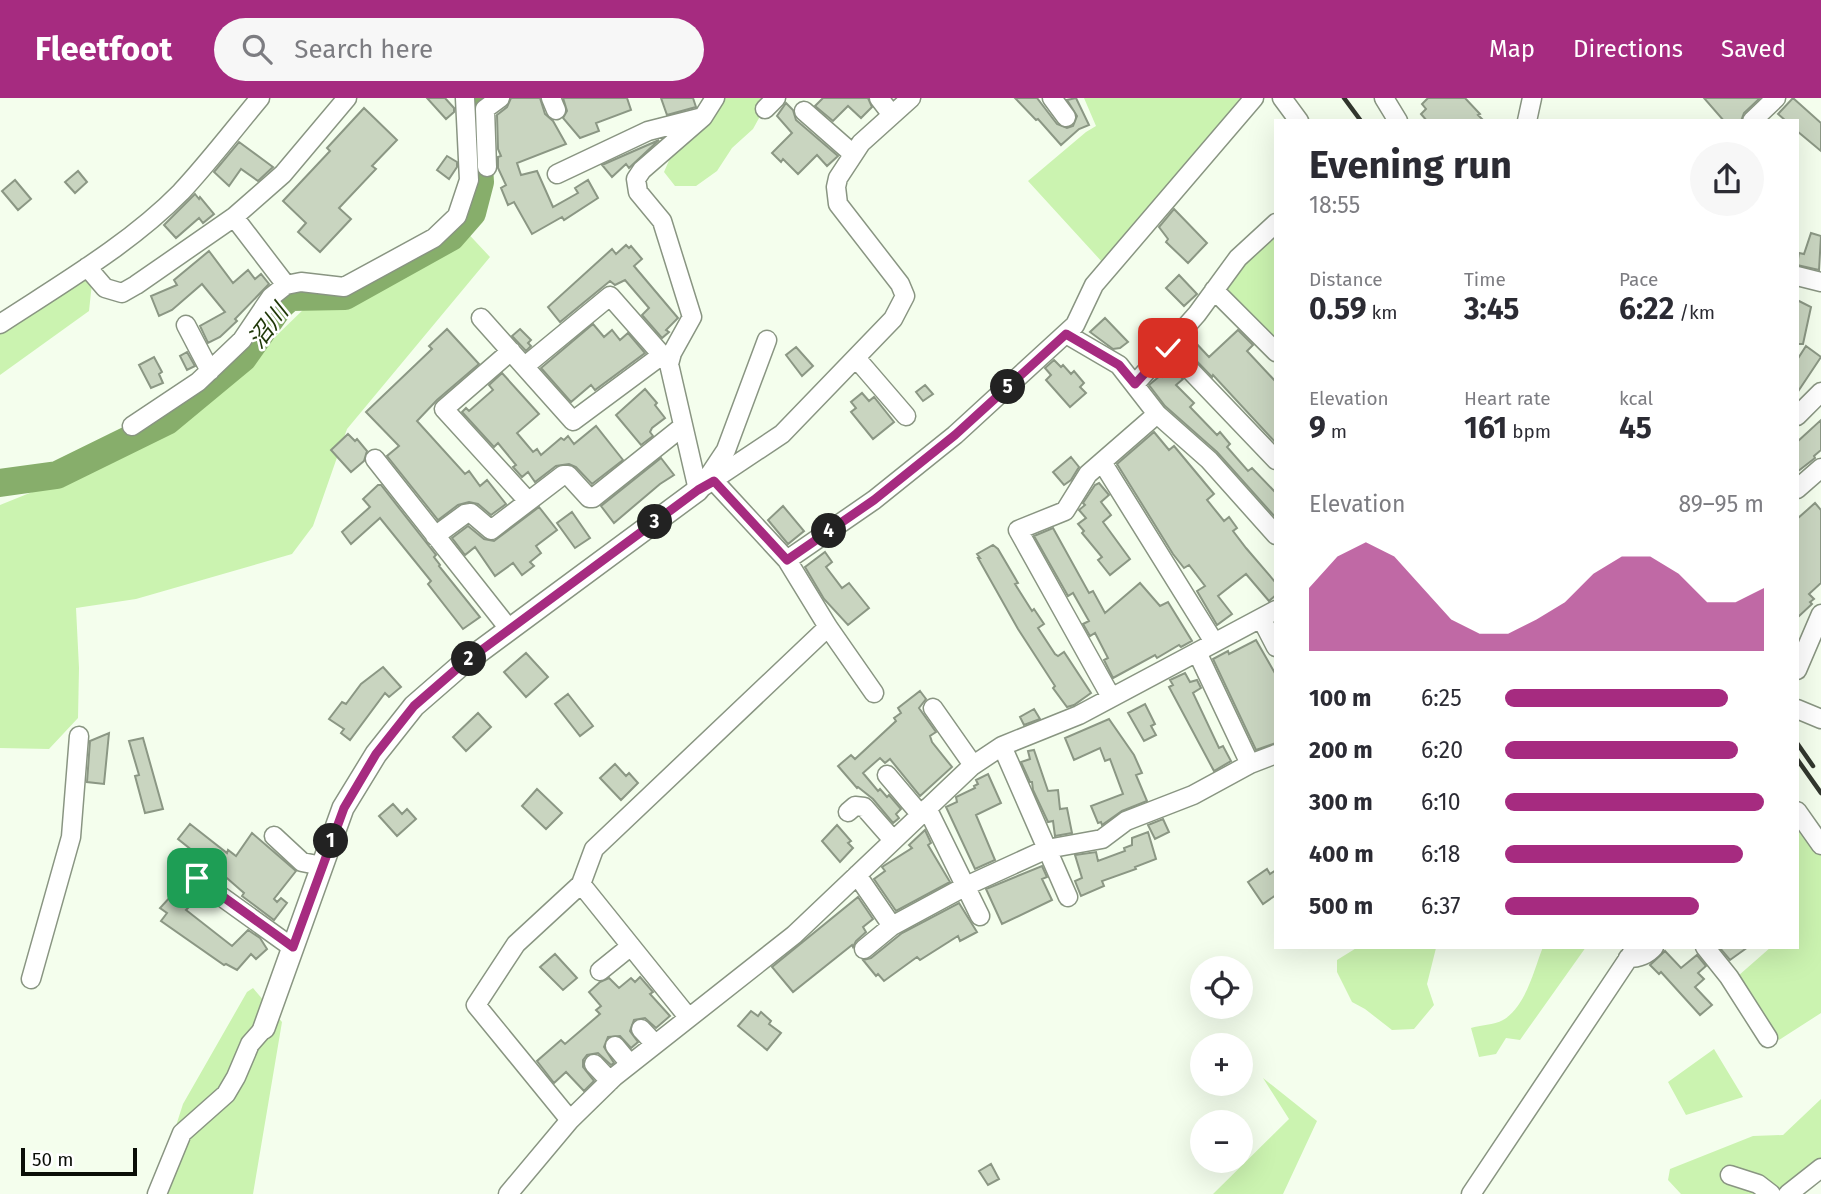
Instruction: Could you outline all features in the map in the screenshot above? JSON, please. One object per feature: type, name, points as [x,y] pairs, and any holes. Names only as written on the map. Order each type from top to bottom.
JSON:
[{"type":"street","points":[[5,314],[87,267],[148,221],[180,192],[260,98]]},
{"type":"street","points":[[87,267],[105,289],[122,293],[136,285],[234,217],[283,174],[347,98]]},
{"type":"street","points":[[132,426],[198,382],[243,340],[271,297],[286,285],[301,282],[344,287],[434,238],[457,216],[469,180],[465,98]]},
{"type":"street","points":[[487,167],[485,109],[500,98]]},
{"type":"street","points":[[481,318],[573,421],[667,354],[692,317],[662,221],[638,192],[636,179],[642,170],[703,117],[715,98]]},
{"type":"street","points":[[879,98],[892,115]]},
{"type":"street","points":[[157,1194],[182,1133],[226,1094],[250,1044],[264,1028],[344,808],[376,754],[414,706],[460,666],[704,486],[782,434],[892,319],[905,296],[900,284],[838,204],[836,187],[838,178],[861,143],[911,98]]},
{"type":"street","points":[[1052,98],[1066,117]]},
{"type":"street","points":[[787,560],[874,500],[955,435],[1066,334],[1075,325],[1094,285],[1254,98]]},
{"type":"street","points":[[1282,98],[1298,119]]},
{"type":"street","points":[[1384,98],[1397,119]]},
{"type":"street","points":[[1527,119],[1532,98]]},
{"type":"street","points":[[1754,119],[1776,98]]},
{"type":"street","points":[[804,111],[853,154]]},
{"type":"street","points":[[557,174],[648,131],[703,117]]},
{"type":"street","points":[[234,217],[286,285]]},
{"type":"street","points":[[1135,384],[1197,314],[1238,258],[1274,225]]},
{"type":"street","points":[[1799,276],[1821,282]]},
{"type":"street","points":[[1214,290],[1274,350]]},
{"type":"street","points":[[525,366],[610,296],[667,354],[682,427],[704,486],[787,560],[828,627],[874,693]]},
{"type":"street","points":[[186,325],[210,371]]},
{"type":"street","points":[[1066,334],[1119,365],[1157,414],[1209,460],[1274,533]]},
{"type":"street","points":[[704,486],[726,450],[767,340]]},
{"type":"street","points":[[1168,348],[1274,458]]},
{"type":"street","points":[[511,351],[444,409],[528,501]]},
{"type":"street","points":[[856,358],[906,416]]},
{"type":"street","points":[[1799,414],[1821,393]]},
{"type":"street","points":[[1111,697],[1018,530],[1065,511],[1088,474],[1157,414]]},
{"type":"street","points":[[435,536],[465,514],[471,513],[491,530],[563,475],[568,475],[589,498],[593,498],[682,427]]},
{"type":"street","points":[[375,459],[510,630]]},
{"type":"street","points":[[1102,462],[1214,642]]},
{"type":"street","points":[[1799,487],[1821,468]]},
{"type":"street","points":[[508,1194],[570,1120],[610,1081],[794,934],[973,765],[1002,746],[1079,715],[1268,614],[1274,639]]},
{"type":"street","points":[[1799,665],[1821,614]]},
{"type":"street","points":[[570,1120],[476,1005],[516,944],[581,884],[594,849],[828,627]]},
{"type":"street","points":[[1198,652],[1250,764]]},
{"type":"street","points":[[933,708],[973,765]]},
{"type":"street","points":[[1799,710],[1821,719]]},
{"type":"street","points":[[31,979],[71,837],[79,736]]},
{"type":"street","points":[[1002,746],[1068,897]]},
{"type":"street","points":[[864,949],[892,926],[966,886],[1047,849],[1102,839],[1126,821],[1193,795],[1250,764],[1274,755]]},
{"type":"street","points":[[887,775],[924,811],[980,916]]},
{"type":"street","points":[[848,812],[855,806],[864,807],[893,840]]},
{"type":"street","points":[[1803,831],[1821,845]]},
{"type":"street","points":[[274,836],[302,862],[322,866]]},
{"type":"street","points":[[857,874],[892,926]]},
{"type":"street","points":[[197,878],[293,947]]},
{"type":"street","points":[[581,884],[688,1017]]},
{"type":"street","points":[[600,971],[631,946]]},
{"type":"street","points":[[1471,1194],[1632,952],[1637,958],[1652,949]]},
{"type":"street","points":[[1707,949],[1729,977],[1768,1038]]},
{"type":"street","points":[[641,1029],[655,1044]]},
{"type":"street","points":[[615,1046],[630,1064]]},
{"type":"street","points":[[594,1065],[610,1081]]},
{"type":"street","points":[[1788,1194],[1821,1168]]},
{"type":"street","points":[[1730,1175],[1758,1184],[1771,1194]]},
{"type":"green space","points":[[706,98],[770,98],[753,129],[732,148],[717,171],[696,186],[675,186],[664,172],[674,149]]},
{"type":"green space","points":[[1084,98],[1252,98],[1159,200],[1154,201],[1103,263],[1028,181],[1096,126]]},
{"type":"green space","points":[[461,226],[490,257],[347,429],[313,526],[292,554],[136,599],[76,608],[78,718],[49,749],[0,748],[0,505],[136,450],[275,337],[308,305],[417,271]]},
{"type":"green space","points":[[1274,227],[1274,346],[1216,292]]},
{"type":"green space","points":[[93,274],[89,311],[0,375],[0,334]]},
{"type":"green space","points":[[1799,814],[1821,843],[1821,1013],[1779,1040],[1738,976],[1769,949],[1799,949]]},
{"type":"green space","points":[[1355,949],[1436,949],[1427,984],[1434,1005],[1414,1029],[1392,1030],[1352,1002],[1337,972],[1337,960]]},
{"type":"green space","points":[[1542,949],[1585,949],[1520,1040],[1506,1038],[1496,1054],[1479,1057],[1471,1028],[1503,1020],[1518,1006]]},
{"type":"green space","points":[[253,988],[282,1022],[253,1194],[154,1194],[183,1104],[247,992]]},
{"type":"green space","points":[[1714,1049],[1743,1097],[1686,1115],[1668,1082]]},
{"type":"green space","points":[[1263,1078],[1317,1121],[1283,1194],[1213,1194],[1234,1173],[1253,1173],[1253,1155],[1289,1119]]},
{"type":"green space","points":[[1821,1099],[1821,1168],[1782,1192],[1681,1194],[1668,1180],[1670,1169],[1753,1136],[1783,1135]]},
{"type":"building","points":[[427,98],[445,98],[454,108],[454,112],[446,119]]},
{"type":"building","points":[[511,98],[540,98],[545,114],[553,121],[566,144],[517,163],[521,175],[537,171],[553,207],[578,193],[575,188],[588,180],[598,198],[564,220],[562,217],[532,234],[514,202],[508,205],[501,188],[506,185],[498,168],[498,157],[501,156],[498,149],[497,115],[507,107]]},
{"type":"building","points":[[563,98],[627,98],[631,110],[596,123],[599,131],[580,138],[563,118],[567,111]]},
{"type":"building","points":[[661,98],[693,98],[696,107],[667,115]]},
{"type":"building","points":[[823,98],[868,98],[872,107],[861,118],[848,106],[833,121],[815,106]]},
{"type":"building","points":[[1015,98],[1037,98],[1057,124],[1067,128],[1073,126],[1077,116],[1067,100],[1076,98],[1089,125],[1079,129],[1061,145]]},
{"type":"building","points":[[1428,98],[1465,98],[1482,119],[1425,119],[1421,114],[1426,109],[1422,104]]},
{"type":"building","points":[[1704,98],[1760,98],[1744,113],[1742,119],[1722,119]]},
{"type":"building","points":[[1793,98],[1821,123],[1821,151],[1799,133],[1799,119],[1784,119],[1778,114]]},
{"type":"building","points":[[786,103],[793,110],[796,120],[838,156],[827,166],[817,155],[798,174],[783,159],[781,162],[772,153],[792,133],[777,116]]},
{"type":"building","points":[[364,108],[397,140],[372,166],[376,169],[339,208],[351,219],[320,252],[298,232],[306,223],[283,201],[330,151],[327,148]]},
{"type":"building","points":[[659,140],[629,168],[626,164],[612,177],[602,165]]},
{"type":"building","points":[[239,142],[273,167],[258,181],[241,169],[229,186],[214,172]]},
{"type":"building","points":[[447,156],[457,162],[457,167],[449,179],[437,170]]},
{"type":"building","points":[[78,171],[87,182],[75,193],[65,182]]},
{"type":"building","points":[[15,180],[31,199],[18,210],[2,191]]},
{"type":"building","points":[[195,194],[214,214],[203,223],[199,218],[176,238],[164,225]]},
{"type":"building","points":[[1174,209],[1207,243],[1188,263],[1166,242],[1168,239],[1159,227]]},
{"type":"building","points":[[1811,233],[1821,236],[1819,270],[1799,265],[1799,253],[1804,254]]},
{"type":"building","points":[[626,245],[629,248],[631,246],[642,259],[634,266],[678,318],[666,330],[669,332],[662,338],[642,315],[649,308],[625,280],[615,285],[610,281],[560,322],[548,307],[612,249],[616,254]]},
{"type":"building","points":[[209,251],[233,283],[248,270],[255,279],[261,274],[269,284],[235,319],[237,321],[220,337],[208,343],[200,326],[225,312],[202,284],[172,310],[159,316],[151,296],[177,285],[174,280]]},
{"type":"building","points":[[1179,275],[1197,294],[1184,306],[1166,288]]},
{"type":"building","points":[[1799,301],[1811,307],[1803,344],[1799,344]]},
{"type":"building","points":[[1105,318],[1128,342],[1120,348],[1113,349],[1090,332]]},
{"type":"building","points":[[593,324],[604,337],[612,330],[620,340],[628,333],[645,353],[595,390],[591,385],[571,402],[541,368]]},
{"type":"building","points":[[447,329],[479,364],[417,421],[465,474],[469,471],[480,486],[487,480],[506,504],[491,515],[478,504],[469,502],[458,505],[438,520],[387,456],[399,446],[366,412],[432,349],[429,346]]},
{"type":"building","points":[[520,329],[531,340],[528,343],[531,346],[526,351],[512,336]]},
{"type":"building","points":[[1238,330],[1253,345],[1247,351],[1274,380],[1274,441],[1184,348],[1193,340],[1209,357]]},
{"type":"building","points":[[1806,346],[1821,357],[1799,390],[1799,357]]},
{"type":"building","points":[[796,347],[813,366],[802,376],[786,355]]},
{"type":"building","points":[[187,352],[195,366],[187,370],[180,356]]},
{"type":"building","points":[[154,357],[162,372],[159,374],[163,383],[151,388],[139,365]]},
{"type":"building","points":[[1054,360],[1071,374],[1074,371],[1084,383],[1080,387],[1086,393],[1070,407],[1046,380],[1051,375],[1045,368]]},
{"type":"building","points":[[1173,369],[1183,379],[1176,385],[1194,403],[1190,407],[1217,435],[1220,432],[1230,444],[1227,447],[1248,471],[1252,468],[1274,491],[1274,516],[1217,452],[1165,406],[1149,385],[1161,375],[1163,377]]},
{"type":"building","points":[[502,373],[539,414],[517,433],[533,452],[537,449],[541,455],[561,438],[564,440],[568,436],[574,444],[596,426],[623,460],[592,484],[576,467],[569,464],[556,466],[535,482],[528,472],[522,477],[498,443],[494,447],[462,412],[466,408],[469,411],[493,390],[489,385]]},
{"type":"building","points":[[925,385],[933,394],[923,401],[916,392]]},
{"type":"building","points":[[645,389],[665,418],[652,428],[650,432],[653,436],[641,445],[616,415]]},
{"type":"building","points":[[862,393],[869,401],[874,397],[894,422],[873,439],[851,412],[856,408],[851,402]]},
{"type":"building","points":[[1821,420],[1821,450],[1799,470],[1799,440]]},
{"type":"building","points":[[1154,432],[1169,450],[1174,446],[1214,494],[1207,500],[1224,521],[1229,517],[1237,528],[1233,531],[1274,581],[1274,597],[1269,601],[1246,574],[1218,596],[1232,614],[1217,625],[1197,591],[1205,586],[1189,565],[1184,568],[1173,554],[1117,464]]},
{"type":"building","points":[[348,434],[355,441],[357,439],[367,451],[364,461],[351,472],[331,450]]},
{"type":"building","points":[[1071,457],[1079,467],[1071,480],[1064,485],[1053,472]]},
{"type":"building","points":[[661,458],[674,475],[614,523],[601,506]]},
{"type":"building","points":[[1099,483],[1109,495],[1101,502],[1111,515],[1103,522],[1130,559],[1110,575],[1098,560],[1102,557],[1078,524],[1086,518],[1079,510]]},
{"type":"building","points":[[381,485],[436,555],[434,557],[439,566],[480,617],[463,629],[428,584],[431,581],[380,518],[351,544],[342,532],[370,507],[363,499]]},
{"type":"building","points":[[1815,503],[1821,510],[1821,583],[1809,594],[1814,599],[1810,602],[1812,604],[1799,616],[1799,517]]},
{"type":"building","points":[[783,506],[804,531],[788,544],[768,520]]},
{"type":"building","points":[[539,507],[557,530],[536,546],[541,553],[530,562],[534,566],[522,575],[513,563],[495,576],[475,547],[465,555],[452,538],[468,526],[484,539],[494,541]]},
{"type":"building","points":[[572,512],[590,538],[575,548],[557,523]]},
{"type":"building","points":[[1053,528],[1089,593],[1093,591],[1105,613],[1140,583],[1160,606],[1168,602],[1192,641],[1157,658],[1155,655],[1113,678],[1104,660],[1108,658],[1095,633],[1090,636],[1083,624],[1089,621],[1073,593],[1068,596],[1034,536]]},
{"type":"building","points":[[993,545],[998,549],[1032,611],[1034,609],[1044,624],[1038,628],[1055,654],[1058,656],[1064,652],[1091,693],[1074,705],[1067,707],[1053,688],[1055,686],[1018,629],[978,558],[977,554]]},
{"type":"building","points":[[825,552],[832,562],[826,567],[842,588],[849,583],[869,608],[848,625],[824,599],[805,567]]},
{"type":"building","points":[[1256,640],[1274,672],[1274,744],[1256,750],[1213,659],[1228,651],[1229,654]]},
{"type":"building","points":[[526,653],[548,677],[526,697],[504,672]]},
{"type":"building","points":[[383,667],[401,687],[389,697],[385,693],[350,740],[341,733],[344,729],[329,719],[342,702],[346,704],[361,684]]},
{"type":"building","points":[[1185,673],[1190,682],[1197,680],[1201,688],[1193,693],[1219,748],[1223,746],[1231,761],[1214,771],[1169,687],[1173,685],[1170,680]]},
{"type":"building","points":[[920,691],[926,699],[919,708],[936,732],[930,736],[932,742],[952,767],[920,796],[890,759],[885,763],[880,758],[863,773],[878,791],[880,789],[887,797],[889,795],[901,809],[896,814],[899,818],[893,823],[873,799],[857,788],[838,766],[851,755],[855,759],[896,721],[894,718],[901,713],[898,708]]},
{"type":"building","points":[[568,694],[593,726],[580,736],[555,704]]},
{"type":"building","points":[[1145,704],[1155,724],[1151,726],[1156,735],[1144,741],[1128,713]]},
{"type":"building","points":[[1034,709],[1040,719],[1024,725],[1020,717]]},
{"type":"building","points":[[478,713],[491,727],[466,751],[453,737]]},
{"type":"building","points":[[1109,719],[1134,755],[1142,773],[1136,775],[1147,801],[1122,811],[1102,825],[1101,822],[1098,823],[1091,806],[1123,794],[1110,759],[1105,761],[1100,748],[1074,760],[1065,738]]},
{"type":"building","points":[[109,733],[104,784],[87,782],[90,741]]},
{"type":"building","points":[[143,738],[163,809],[145,813],[135,776],[139,775],[129,741]]},
{"type":"building","points":[[1034,750],[1048,791],[1058,790],[1060,809],[1067,808],[1072,833],[1055,836],[1053,821],[1048,822],[1033,790],[1032,782],[1021,762],[1030,759],[1028,751]]},
{"type":"building","points":[[615,764],[626,776],[629,773],[638,783],[621,800],[600,778]]},
{"type":"building","points":[[988,774],[1001,803],[976,815],[995,860],[975,869],[946,807],[957,802],[956,797],[975,788],[978,784],[976,780]]},
{"type":"building","points":[[537,789],[562,813],[546,829],[522,806]]},
{"type":"building","points":[[393,804],[402,814],[407,809],[416,819],[397,836],[379,816]]},
{"type":"building","points":[[1163,819],[1169,832],[1155,839],[1148,825]]},
{"type":"building","points":[[190,824],[227,853],[228,850],[236,856],[252,833],[296,871],[274,899],[277,902],[281,898],[287,903],[274,920],[242,896],[244,893],[178,839]]},
{"type":"building","points":[[837,825],[851,841],[848,843],[853,848],[840,862],[822,841]]},
{"type":"building","points":[[925,830],[931,843],[928,845],[950,882],[896,911],[874,879],[885,871],[882,867],[912,848],[909,845]]},
{"type":"building","points":[[1148,832],[1156,859],[1102,881],[1104,886],[1081,896],[1075,881],[1082,878],[1075,855],[1096,852],[1098,861],[1125,851],[1124,848],[1132,845],[1132,838]]},
{"type":"building","points":[[1042,866],[1047,877],[1042,879],[1052,900],[1002,924],[986,889]]},
{"type":"building","points":[[1267,869],[1270,874],[1274,871],[1274,896],[1263,904],[1248,882]]},
{"type":"building","points":[[183,883],[198,898],[186,910],[232,946],[248,930],[260,938],[267,949],[256,959],[251,954],[237,970],[224,965],[161,921],[167,913],[160,908]]},
{"type":"building","points":[[858,897],[873,919],[863,927],[866,932],[853,947],[852,945],[793,992],[772,967]]},
{"type":"building","points":[[959,903],[977,932],[960,941],[958,936],[920,960],[917,957],[884,981],[878,974],[876,976],[863,960],[871,958],[902,933]]},
{"type":"building","points":[[1721,949],[1745,949],[1730,960]]},
{"type":"building","points":[[1665,951],[1681,968],[1697,955],[1706,966],[1698,973],[1704,979],[1695,987],[1712,1005],[1700,1015],[1661,972],[1659,974],[1650,965]]},
{"type":"building","points":[[555,954],[577,978],[563,990],[540,967]]},
{"type":"building","points":[[640,977],[653,992],[650,994],[670,1016],[656,1028],[645,1018],[634,1020],[630,1031],[638,1042],[631,1048],[620,1036],[608,1037],[604,1047],[614,1063],[611,1065],[598,1053],[587,1055],[583,1060],[583,1067],[594,1081],[584,1091],[566,1072],[554,1083],[537,1061],[561,1040],[565,1044],[600,1014],[596,1010],[601,1006],[589,992],[609,978],[619,988],[631,978],[635,982]]},
{"type":"building","points":[[751,1011],[758,1016],[761,1012],[771,1021],[769,1024],[781,1033],[767,1050],[738,1026]]},
{"type":"building","points":[[991,1164],[999,1179],[988,1185],[979,1171]]},
{"type":"waterway","name":"沼川","points":[[0,483],[57,475],[167,421],[243,358],[279,307],[290,297],[345,296],[451,237],[472,213],[480,182],[475,98]]},
{"type":"railway","points":[[1344,98],[1360,119]]},
{"type":"railway","points":[[1799,746],[1813,766]]},
{"type":"railway","points":[[1799,762],[1821,793]]},
{"type":"route","points":[[197,878],[293,947],[344,808],[376,754],[414,706],[460,666],[698,490],[714,481],[787,560],[874,500],[955,435],[1066,334],[1119,365],[1135,384],[1168,348]]}]
